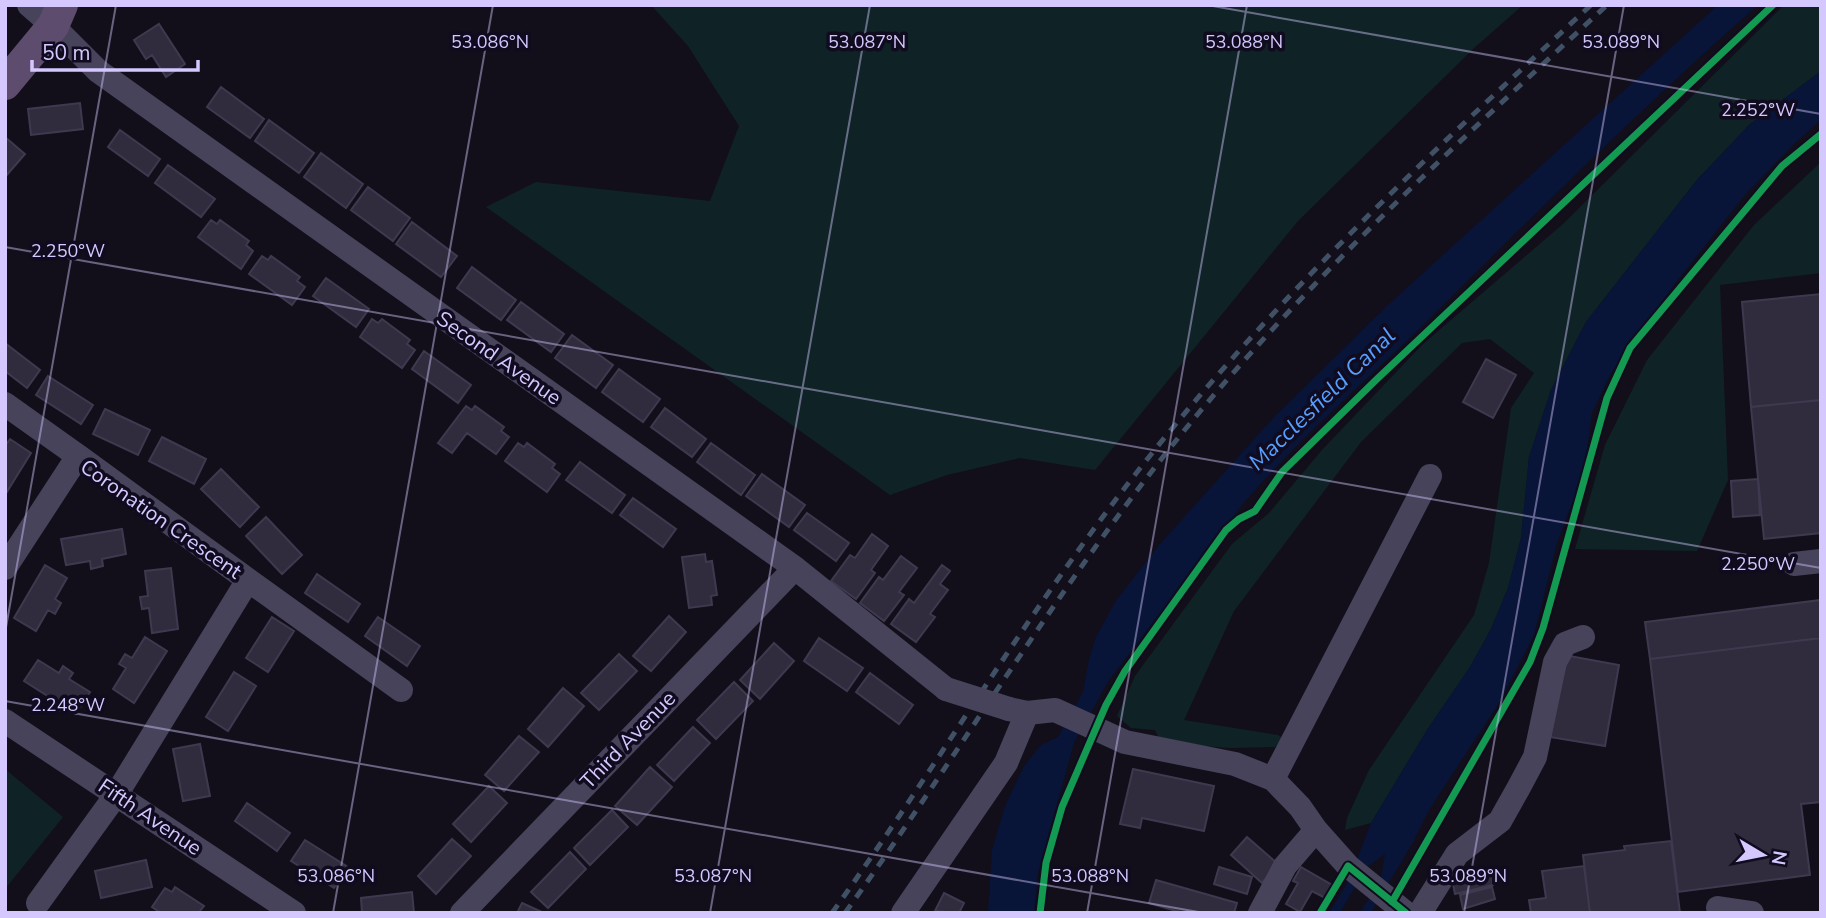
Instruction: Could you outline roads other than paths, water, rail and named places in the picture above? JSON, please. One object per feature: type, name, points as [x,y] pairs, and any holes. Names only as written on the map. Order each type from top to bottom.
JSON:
[{"type":"main road","points":[[5,84],[58,16]]},
{"type":"street","name":"Second Avenue","points":[[29,5],[58,16],[98,71],[795,568],[946,689],[1018,711]]},
{"type":"street","points":[[5,404],[78,456]]},
{"type":"street","name":"Coronation Crescent","points":[[5,568],[78,456],[248,580],[116,794],[38,903]]},
{"type":"street","points":[[1273,779],[1430,476]]},
{"type":"street","points":[[1794,564],[1821,561]]},
{"type":"street","name":"Third Avenue","points":[[462,913],[795,568]]},
{"type":"street","points":[[248,580],[401,690]]},
{"type":"street","points":[[1420,913],[1457,854],[1500,821],[1535,757],[1555,662],[1565,644],[1583,637]]},
{"type":"street","points":[[903,913],[1006,763],[1018,711],[1055,710],[1125,742],[1235,764],[1273,779],[1300,807],[1316,830],[1348,866],[1399,907]]},
{"type":"street","name":"Fifth Avenue","points":[[5,721],[294,913]]},
{"type":"street","points":[[1260,913],[1286,866],[1316,830]]},
{"type":"street","points":[[1718,908],[1752,913]]},
{"type":"water","name":"Macclesfield Canal","points":[[1718,5],[1758,5],[1588,162],[1307,435],[1242,505],[1109,680],[1074,743],[1038,873],[1034,913],[988,913],[992,850],[1005,806],[1024,766],[1041,745],[1058,737],[1083,692],[1096,637],[1115,602],[1159,545],[1274,417],[1389,304]]},
{"type":"water","points":[[1821,71],[1821,120],[1745,195],[1673,286],[1611,373],[1592,413],[1584,471],[1557,543],[1534,635],[1499,703],[1429,810],[1371,913],[1360,913],[1381,878],[1385,854],[1366,868],[1340,913],[1329,913],[1349,880],[1371,823],[1427,730],[1470,667],[1491,629],[1508,588],[1521,538],[1529,457],[1551,390],[1586,322],[1696,181],[1749,125]]},
{"type":"railway","points":[[832,913],[1063,572],[1103,516],[1196,400],[1303,282],[1359,225],[1591,5]]},
{"type":"railway","points":[[845,913],[1072,579],[1152,471],[1203,408],[1312,287],[1370,229],[1607,5]]}]
